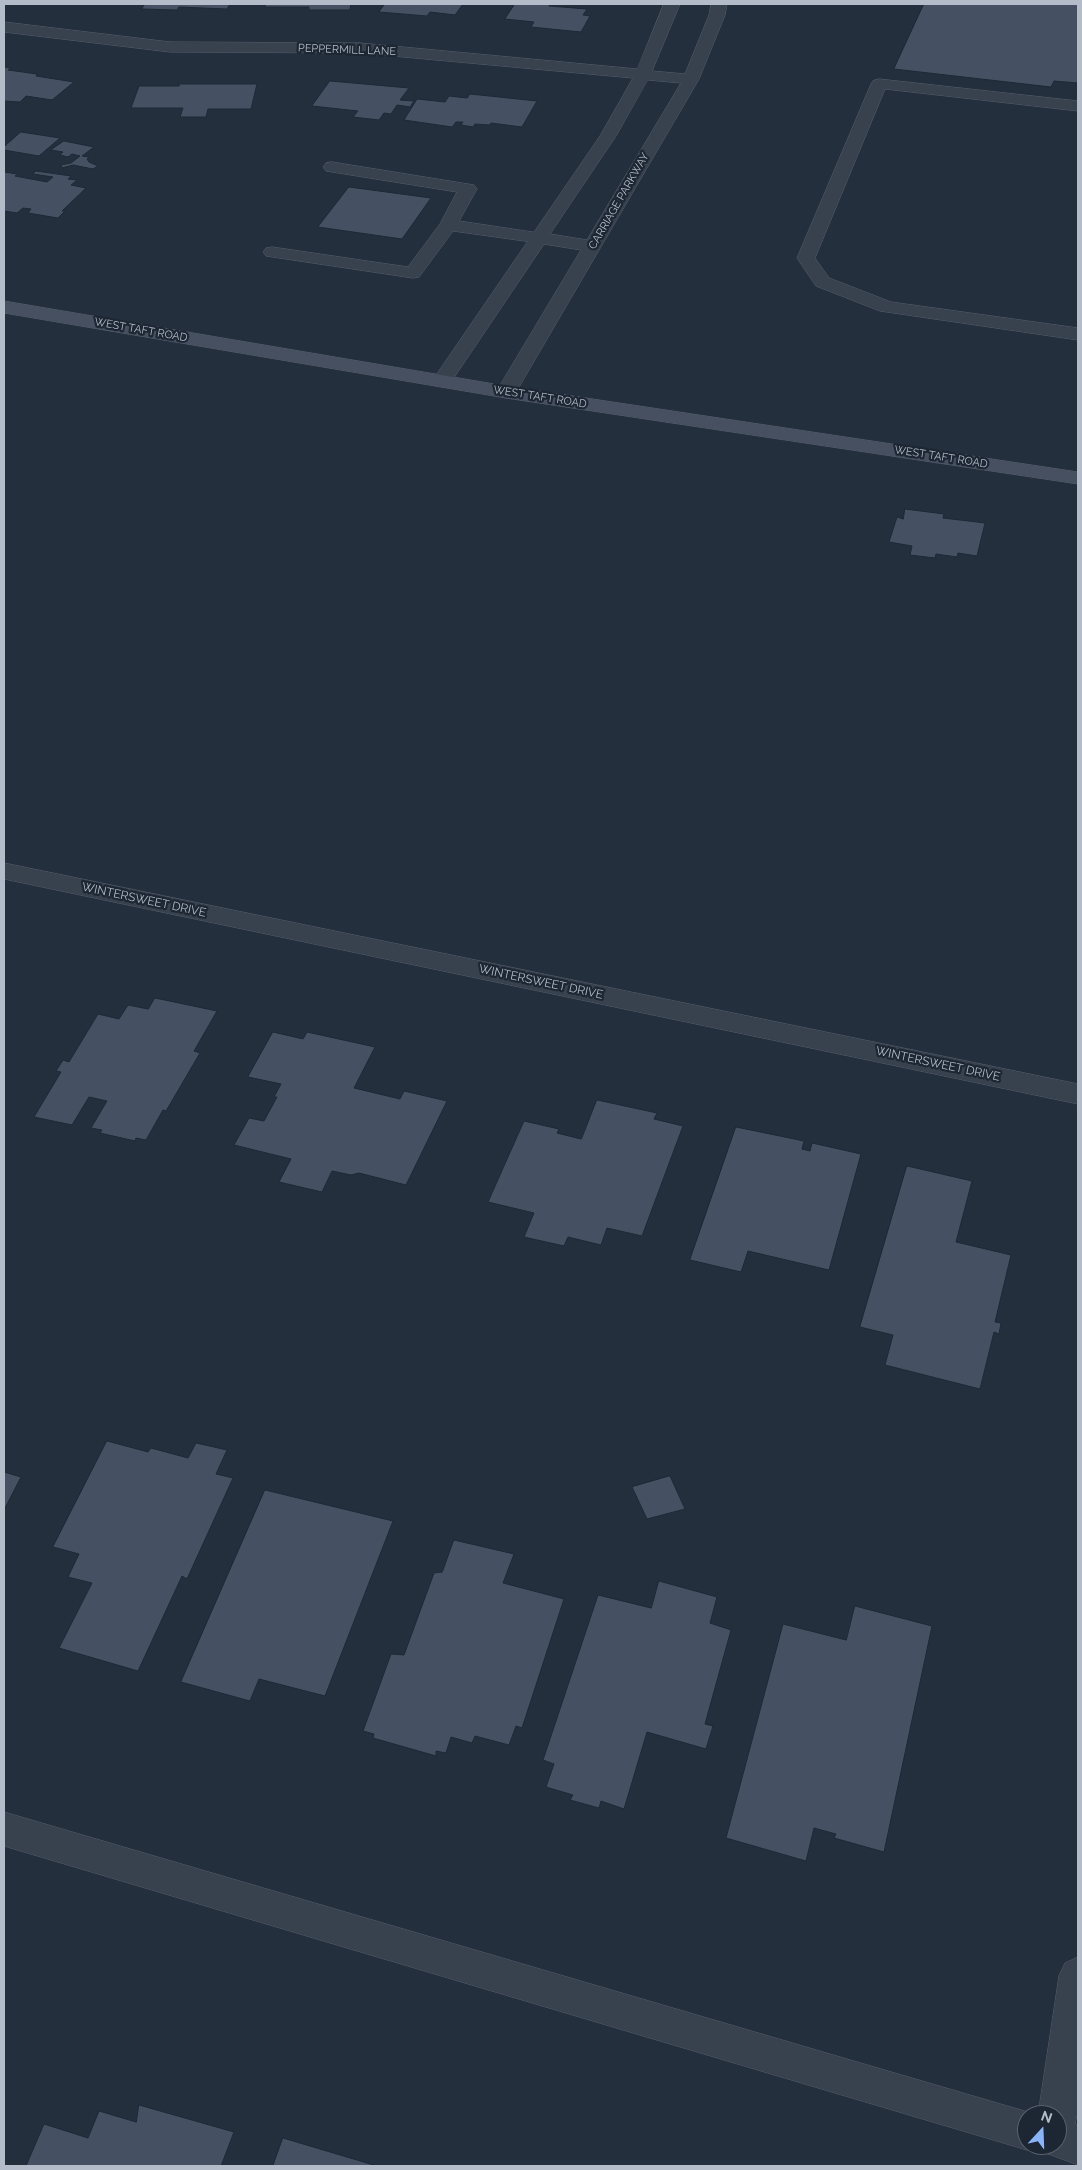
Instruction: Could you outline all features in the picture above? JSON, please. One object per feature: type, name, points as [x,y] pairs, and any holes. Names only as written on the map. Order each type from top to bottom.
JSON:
[{"type":"main road","name":"WEST TAFT ROAD","points":[[4,307],[506,392],[1078,478]]},
{"type":"street","points":[[442,381],[608,136],[643,74],[672,4]]},
{"type":"street","name":"CARRIAGE PARKWAY","points":[[506,392],[690,79],[717,15],[719,4]]},
{"type":"street","name":"PEPPERMILL LANE","points":[[4,27],[170,47],[360,48],[690,79]]},
{"type":"street","points":[[1078,106],[879,84],[806,258],[822,282],[887,307],[1078,334]]},
{"type":"street","points":[[272,252],[413,273],[448,225],[468,189],[332,167]]},
{"type":"street","points":[[448,225],[593,246]]},
{"type":"street","name":"WINTERSWEET DRIVE","points":[[4,871],[1078,1094]]},
{"type":"street","points":[[4,1829],[1017,2127]]},
{"type":"street","points":[[1059,2105],[1078,1976]]},
{"type":"building","points":[[145,4],[230,4],[227,9],[179,7],[177,10],[142,9]]},
{"type":"building","points":[[266,4],[351,4],[350,10],[309,10],[309,7],[265,7]]},
{"type":"building","points":[[385,4],[463,4],[455,15],[430,12],[427,16],[379,12]]},
{"type":"building","points":[[515,4],[550,4],[549,6],[587,9],[583,15],[590,16],[581,32],[531,27],[534,22],[505,19]]},
{"type":"building","points":[[924,4],[1078,4],[1078,83],[1054,81],[1051,87],[894,69]]},
{"type":"building","points":[[4,67],[11,68],[8,70],[37,74],[36,76],[74,82],[52,100],[26,96],[20,102],[4,101]]},
{"type":"building","points":[[330,81],[409,88],[400,100],[414,101],[410,107],[397,105],[391,114],[384,113],[379,120],[353,117],[358,111],[312,106]]},
{"type":"building","points":[[179,84],[257,84],[251,109],[208,109],[206,117],[180,117],[183,108],[131,108],[139,86],[179,86]]},
{"type":"building","points":[[470,94],[537,101],[522,127],[491,123],[490,125],[475,124],[473,127],[461,125],[463,122],[456,122],[452,127],[404,120],[417,99],[445,102],[449,96],[467,98]]},
{"type":"building","points":[[21,132],[60,138],[39,156],[4,150],[4,147]]},
{"type":"building","points":[[64,141],[94,147],[82,156],[89,157],[87,159],[89,162],[98,166],[93,169],[73,165],[62,168],[61,165],[71,163],[80,156],[72,154],[68,157],[60,155],[63,152],[51,150]]},
{"type":"building","points":[[36,171],[71,176],[68,179],[77,180],[71,185],[86,188],[62,211],[65,211],[58,218],[28,213],[31,209],[23,208],[17,213],[4,211],[4,172],[47,182],[53,177],[33,174]]},
{"type":"building","points":[[349,187],[431,198],[402,239],[318,227]]},
{"type":"building","points":[[905,509],[944,514],[943,518],[985,523],[977,556],[958,553],[957,557],[936,554],[935,558],[910,555],[912,546],[889,542],[897,517],[903,519]]},
{"type":"building","points":[[155,998],[217,1011],[194,1051],[200,1053],[166,1111],[163,1110],[146,1140],[136,1138],[135,1141],[100,1133],[102,1130],[91,1128],[107,1101],[89,1097],[72,1125],[34,1117],[61,1072],[56,1071],[63,1060],[69,1062],[98,1014],[119,1019],[128,1005],[148,1009]]},
{"type":"building","points":[[273,1032],[303,1039],[307,1032],[375,1047],[354,1088],[400,1099],[404,1091],[447,1101],[406,1185],[359,1173],[351,1175],[332,1171],[322,1192],[279,1182],[291,1159],[234,1145],[249,1118],[264,1121],[277,1097],[274,1097],[281,1084],[248,1077]]},
{"type":"building","points":[[597,1100],[657,1113],[654,1119],[683,1126],[642,1236],[607,1228],[601,1245],[568,1237],[564,1246],[524,1237],[534,1213],[488,1202],[524,1121],[559,1129],[557,1133],[581,1139]]},
{"type":"building","points":[[736,1127],[804,1141],[802,1149],[810,1151],[812,1143],[861,1154],[829,1270],[748,1251],[741,1272],[690,1260]]},
{"type":"building","points":[[907,1166],[972,1181],[956,1242],[1011,1255],[995,1322],[1001,1323],[999,1334],[994,1332],[980,1389],[885,1365],[893,1335],[860,1327]]},
{"type":"building","points":[[107,1441],[148,1452],[151,1448],[188,1458],[196,1443],[227,1450],[216,1474],[233,1478],[187,1579],[182,1576],[138,1671],[59,1648],[92,1583],[68,1577],[79,1554],[53,1547]]},
{"type":"building","points":[[4,1472],[21,1477],[4,1510]]},
{"type":"building","points":[[670,1476],[685,1509],[647,1519],[632,1487]]},
{"type":"building","points":[[265,1490],[393,1521],[325,1696],[259,1679],[250,1701],[181,1682]]},
{"type":"building","points":[[454,1540],[514,1554],[503,1583],[564,1599],[522,1728],[516,1726],[509,1745],[475,1736],[472,1743],[451,1737],[446,1753],[436,1751],[436,1756],[373,1738],[374,1734],[363,1731],[391,1654],[404,1655],[434,1573],[442,1572]]},
{"type":"building","points":[[659,1581],[717,1597],[710,1623],[731,1630],[705,1724],[713,1726],[706,1749],[647,1732],[624,1809],[601,1801],[599,1808],[570,1800],[573,1795],[546,1787],[554,1764],[543,1760],[598,1595],[651,1608]]},
{"type":"building","points":[[855,1606],[932,1626],[884,1852],[834,1838],[836,1834],[814,1828],[806,1861],[726,1838],[783,1624],[846,1640]]},
{"type":"building","points":[[139,2105],[234,2132],[221,2166],[26,2166],[44,2124],[88,2138],[99,2111],[136,2122]]},
{"type":"building","points":[[283,2138],[377,2166],[273,2166]]}]
